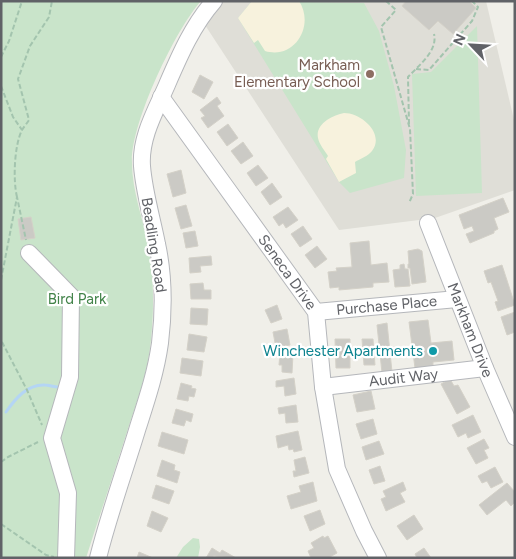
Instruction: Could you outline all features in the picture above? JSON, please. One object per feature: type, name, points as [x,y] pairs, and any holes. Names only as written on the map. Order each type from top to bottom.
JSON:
[{"type":"street","name":"Beadling Road","points":[[98,558],[150,389],[160,343],[163,296],[161,272],[142,165],[145,138],[149,124],[194,27],[214,1]]},
{"type":"street","name":"Seneca Drive","points":[[161,97],[316,312],[323,387],[337,469],[378,558]]},
{"type":"street","name":"Markham Drive","points":[[428,223],[485,368],[515,437]]},
{"type":"street","points":[[29,253],[70,296],[70,377],[50,438],[68,493],[66,558]]},
{"type":"street","name":"Purchase Place","points":[[316,312],[457,298]]},
{"type":"street","name":"Audit Way","points":[[323,387],[485,368]]},
{"type":"path","points":[[1,57],[12,33],[22,1]]},
{"type":"path","points":[[29,253],[15,189],[16,155],[22,130],[30,120],[18,79],[30,46],[49,17],[52,1]]},
{"type":"path","points":[[386,1],[396,10],[382,27],[410,129]]},
{"type":"path","points":[[416,69],[429,70],[472,21],[478,7],[472,1]]},
{"type":"path","points":[[409,203],[413,194],[408,77],[430,52],[436,41],[434,34]]},
{"type":"path","points":[[1,86],[13,117],[22,130]]},
{"type":"path","points":[[1,280],[18,198]]},
{"type":"path","points":[[1,462],[50,438],[28,390],[2,342]]},
{"type":"path","points":[[1,524],[46,555],[59,558]]},
{"type":"shaded area","name":"Markham Elementary School","points":[[221,1],[486,1],[515,124],[515,190],[435,218],[339,230],[205,25]]},
{"type":"green space","name":"Bird Park","points":[[1,1],[201,1],[190,15],[167,55],[146,103],[133,146],[134,185],[147,238],[152,272],[151,340],[141,388],[86,558],[1,558]]},
{"type":"green space","points":[[252,1],[364,3],[379,31],[394,86],[406,150],[404,178],[350,193],[339,182],[238,18]]},
{"type":"green space","points":[[477,26],[482,193],[416,196],[412,74],[431,72]]},
{"type":"green space","points":[[193,538],[199,539],[198,558],[176,558],[183,547]]},
{"type":"sand","points":[[252,1],[299,1],[305,20],[303,30],[293,45],[285,50],[276,52],[265,51],[258,40],[254,43],[238,18]]},
{"type":"sand","points":[[344,113],[351,114],[364,121],[370,126],[376,138],[372,151],[355,162],[356,173],[339,182],[326,159],[328,156],[320,143],[318,133],[322,124]]},
{"type":"building","points":[[406,1],[469,1],[476,8],[453,34],[438,21],[429,30],[402,6]]},
{"type":"building","points":[[200,75],[213,82],[204,99],[192,92]]},
{"type":"building","points":[[217,97],[221,103],[217,106],[224,116],[208,128],[201,118],[205,116],[200,110]]},
{"type":"building","points":[[228,124],[238,138],[227,146],[217,132]]},
{"type":"building","points":[[243,142],[253,156],[241,164],[231,151]]},
{"type":"building","points":[[258,165],[268,178],[256,186],[247,173]]},
{"type":"building","points":[[181,170],[186,193],[173,197],[167,174]]},
{"type":"building","points":[[272,183],[282,197],[270,205],[261,192]]},
{"type":"building","points":[[503,198],[509,212],[494,218],[498,229],[494,233],[470,243],[466,234],[474,231],[472,226],[464,229],[459,215]]},
{"type":"building","points":[[186,205],[192,226],[181,229],[175,208]]},
{"type":"building","points":[[288,207],[298,220],[286,228],[283,223],[279,226],[273,217]]},
{"type":"building","points":[[31,217],[35,238],[21,240],[18,219]]},
{"type":"building","points":[[303,226],[312,239],[300,247],[291,234]]},
{"type":"building","points":[[195,231],[198,246],[186,248],[183,233]]},
{"type":"building","points":[[369,241],[371,265],[387,263],[389,282],[373,283],[373,287],[339,290],[339,287],[330,288],[328,272],[337,271],[336,268],[352,267],[350,243]]},
{"type":"building","points":[[317,246],[327,259],[315,268],[305,255]]},
{"type":"building","points":[[418,249],[422,251],[426,282],[412,284],[410,268],[408,268],[408,251]]},
{"type":"building","points":[[211,256],[212,265],[200,266],[201,272],[190,273],[189,258]]},
{"type":"building","points":[[404,264],[405,269],[408,269],[410,286],[395,287],[393,270],[400,269],[400,265]]},
{"type":"building","points":[[502,265],[515,305],[498,311],[495,302],[498,301],[491,282],[488,283],[484,271]]},
{"type":"building","points":[[203,283],[204,290],[211,290],[211,299],[191,299],[190,284]]},
{"type":"building","points":[[277,305],[282,319],[271,323],[265,310]]},
{"type":"building","points":[[191,308],[208,309],[207,325],[190,324]]},
{"type":"building","points":[[515,312],[515,332],[507,335],[501,317]]},
{"type":"building","name":"Winchester Apartments","points":[[428,320],[431,343],[452,341],[454,360],[433,362],[433,366],[415,368],[409,322]]},
{"type":"building","points":[[387,323],[392,372],[382,373],[377,325]]},
{"type":"building","points":[[287,329],[290,345],[276,348],[273,332]]},
{"type":"building","points":[[189,334],[207,337],[204,352],[187,350]]},
{"type":"building","points":[[335,339],[350,339],[350,368],[336,368]]},
{"type":"building","points":[[362,339],[373,339],[375,365],[364,365]]},
{"type":"building","points":[[280,353],[293,354],[292,373],[282,372],[282,365],[279,365]]},
{"type":"building","points":[[182,358],[203,361],[201,376],[180,373]]},
{"type":"building","points":[[294,378],[296,394],[285,396],[284,386],[276,387],[276,381]]},
{"type":"building","points":[[450,379],[454,386],[458,385],[470,407],[457,414],[441,384]]},
{"type":"building","points":[[181,383],[196,389],[194,397],[189,396],[188,401],[177,399]]},
{"type":"building","points":[[371,391],[375,409],[357,412],[353,395]]},
{"type":"building","points":[[296,405],[298,422],[286,423],[285,413],[279,414],[278,408]]},
{"type":"building","points":[[176,409],[193,414],[191,422],[186,420],[184,426],[172,423]]},
{"type":"building","points":[[473,415],[481,432],[468,438],[466,433],[458,437],[452,425]]},
{"type":"building","points":[[373,419],[377,434],[361,439],[356,424]]},
{"type":"building","points":[[298,431],[302,450],[294,452],[293,449],[289,450],[288,445],[278,448],[276,436]]},
{"type":"building","points":[[162,432],[188,440],[184,454],[158,446]]},
{"type":"building","points":[[484,439],[489,448],[484,450],[488,458],[476,464],[467,448]]},
{"type":"building","points":[[379,441],[384,454],[366,460],[362,447]]},
{"type":"building","points":[[305,457],[309,473],[294,477],[293,471],[296,471],[294,460]]},
{"type":"building","points":[[162,460],[175,465],[174,470],[180,472],[177,483],[157,476]]},
{"type":"building","points":[[380,466],[385,481],[374,484],[369,470]]},
{"type":"building","points":[[495,467],[503,482],[491,488],[487,481],[482,483],[478,476]]},
{"type":"building","points":[[313,482],[317,501],[291,509],[287,496],[301,492],[299,486]]},
{"type":"building","points":[[403,482],[406,490],[400,493],[405,502],[386,511],[381,499],[386,497],[383,491]]},
{"type":"building","points":[[507,483],[515,492],[515,502],[511,506],[506,500],[487,515],[479,505]]},
{"type":"building","points":[[156,485],[174,491],[169,504],[152,498]]},
{"type":"building","points":[[320,510],[325,524],[310,531],[304,516]]},
{"type":"building","points":[[152,511],[168,518],[161,532],[147,526]]},
{"type":"building","points":[[414,515],[423,529],[407,540],[397,526]]},
{"type":"building","points":[[323,536],[324,538],[328,536],[337,553],[328,558],[311,558],[308,551],[314,548],[311,543]]},
{"type":"building","points":[[212,548],[220,553],[222,550],[236,558],[214,556],[206,558]]},
{"type":"building","points":[[424,548],[431,558],[417,558],[415,554]]},
{"type":"building","points":[[139,552],[153,558],[137,558]]},
{"type":"waterway","points":[[6,412],[22,393],[33,387],[39,385],[61,387]]},
{"type":"place","name":"Markham Elementary School","points":[[370,74]]},
{"type":"place","name":"Winchester Apartments","points":[[433,351]]}]
